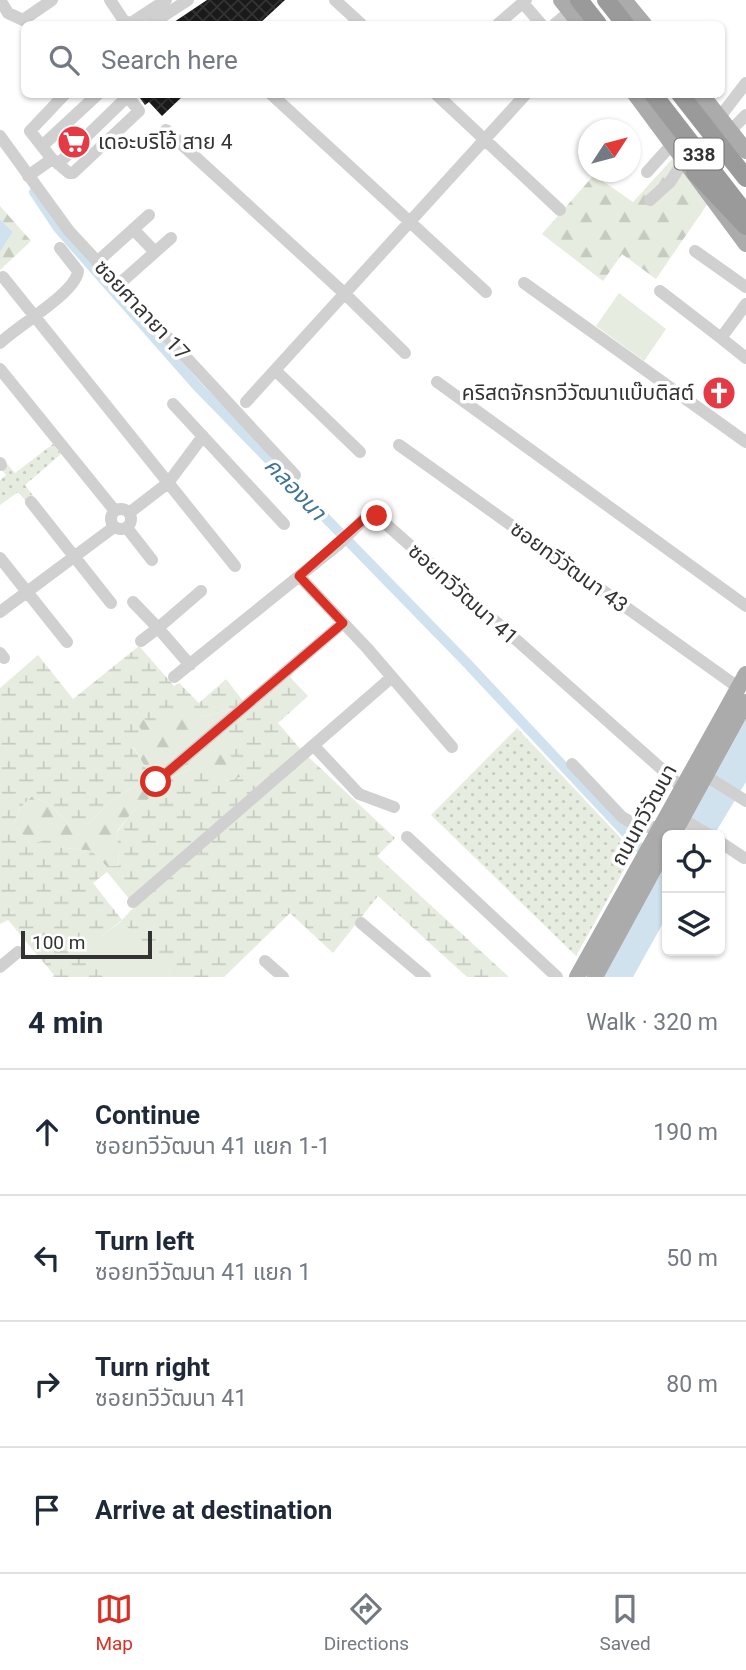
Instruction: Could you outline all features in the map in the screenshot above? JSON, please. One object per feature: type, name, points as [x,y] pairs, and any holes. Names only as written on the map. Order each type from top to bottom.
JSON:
[{"type":"highway","points":[[606,0],[623,21]]},
{"type":"highway","points":[[572,9],[593,21]]},
{"type":"highway","name":"338","points":[[656,98],[746,214]]},
{"type":"highway","name":"338","points":[[684,98],[739,155],[746,178]]},
{"type":"highway","points":[[697,98],[739,155]]},
{"type":"highway","points":[[690,165],[746,226]]},
{"type":"main road","points":[[624,0],[642,21]]},
{"type":"main road","points":[[638,98],[690,165]]},
{"type":"main road","name":"338","points":[[704,98],[730,131],[739,155]]},
{"type":"main road","name":"338","points":[[690,165],[746,244]]},
{"type":"main road","name":"ถนนทวีวัฒนา","points":[[669,830],[686,821],[710,778],[744,688]]},
{"type":"main road","name":"ถนนทวีวัฒนา","points":[[667,830],[683,788],[744,688]]},
{"type":"main road","name":"ถนนทวีวัฒนา","points":[[577,977],[662,839]]},
{"type":"main road","name":"ถนนทวีวัฒนา","points":[[595,977],[662,854]]},
{"type":"street","points":[[0,0],[8,13],[23,20],[52,0]]},
{"type":"street","points":[[110,0],[124,21]]},
{"type":"street","points":[[134,21],[166,0]]},
{"type":"street","points":[[156,21],[188,0]]},
{"type":"street","points":[[335,0],[358,21]]},
{"type":"street","points":[[501,21],[524,1],[539,21]]},
{"type":"street","points":[[558,21],[572,9]]},
{"type":"street","points":[[719,118],[746,83]]},
{"type":"street","points":[[61,98],[30,131],[50,156],[73,173],[136,114],[139,107],[130,98]]},
{"type":"street","points":[[28,176],[52,159],[50,156],[95,98]]},
{"type":"street","points":[[50,156],[123,98]]},
{"type":"street","points":[[275,98],[486,292]]},
{"type":"street","points":[[440,98],[560,210]]},
{"type":"street","points":[[246,402],[522,98]]},
{"type":"street","points":[[730,131],[746,115]]},
{"type":"street","points":[[166,130],[344,292],[405,353]]},
{"type":"street","name":"ซอยศาลายา 17","points":[[0,136],[69,231],[295,475]]},
{"type":"street","points":[[647,172],[673,143]]},
{"type":"street","points":[[650,200],[690,165]]},
{"type":"street","points":[[97,262],[149,215]]},
{"type":"street","points":[[133,229],[155,252]]},
{"type":"street","points":[[118,285],[171,238]]},
{"type":"street","points":[[0,343],[62,295],[78,278],[78,271],[60,248]]},
{"type":"street","points":[[695,251],[746,287]]},
{"type":"street","points":[[3,277],[235,566]]},
{"type":"street","points":[[524,283],[746,442]]},
{"type":"street","points":[[660,291],[746,358]]},
{"type":"street","points":[[721,338],[746,304]]},
{"type":"street","points":[[0,369],[115,511]]},
{"type":"street","points":[[276,371],[360,452]]},
{"type":"street","points":[[437,382],[746,606]]},
{"type":"street","points":[[173,404],[284,524]]},
{"type":"street","points":[[129,513],[168,482],[203,436]]},
{"type":"street","name":"ซอยทวีวัฒนา 43","points":[[399,445],[744,688]]},
{"type":"street","points":[[31,502],[111,603]]},
{"type":"street","points":[[0,612],[74,556],[120,527],[131,519],[124,509],[115,511],[110,520],[120,527],[152,560]]},
{"type":"street","name":"ซอยทวีวัฒนา 41","points":[[174,677],[339,544],[366,517],[377,516],[683,788]]},
{"type":"street","points":[[0,558],[67,642]]},
{"type":"street","points":[[299,576],[452,747]]},
{"type":"street","points":[[141,641],[201,591]]},
{"type":"street","points":[[133,602],[190,665]]},
{"type":"street","points":[[156,782],[343,623]]},
{"type":"street","points":[[133,902],[392,677]]},
{"type":"street","points":[[314,746],[359,794],[394,807]]},
{"type":"street","points":[[572,764],[628,821],[639,827],[662,830]]},
{"type":"street","points":[[710,778],[742,798]]},
{"type":"street","points":[[686,821],[701,830]]},
{"type":"street","points":[[407,836],[557,977]]},
{"type":"street","points":[[725,845],[744,858]]},
{"type":"street","points":[[361,923],[425,977]]},
{"type":"street","points":[[0,967],[18,952]]},
{"type":"street","points":[[265,961],[283,977]]},
{"type":"green space","points":[[675,156],[708,203],[656,279],[622,254],[603,281],[542,234],[588,182],[604,182],[633,202]]},
{"type":"green space","points":[[0,206],[31,241],[0,270],[0,252],[13,232],[0,219]]},
{"type":"green space","points":[[619,293],[666,329],[644,361],[596,326]]},
{"type":"green space","points":[[53,444],[61,454],[25,485],[34,497],[27,502],[18,492],[0,505],[0,480],[6,475],[0,468],[6,463],[15,473]]},
{"type":"green space","points":[[139,646],[174,686],[179,683],[199,703],[226,679],[243,701],[288,675],[308,696],[278,723],[302,751],[395,838],[377,856],[509,977],[467,977],[378,896],[333,953],[290,913],[224,977],[174,977],[121,921],[84,950],[103,977],[52,977],[54,975],[8,920],[0,924],[0,688],[38,655],[73,699]],"holes":[[[181,707],[204,717],[228,709],[246,713],[229,729],[227,747],[240,777],[228,781],[205,769],[192,769],[172,777],[150,775],[133,747],[146,736],[132,717],[139,712],[151,727]],[[150,776],[161,789],[134,810],[117,832],[119,866],[106,866],[92,851],[57,847],[50,839],[31,844],[14,825],[20,808],[32,796],[49,804],[71,826],[85,826],[114,799]],[[107,872],[135,906],[122,920],[93,883]]]},
{"type":"green space","points":[[181,706],[204,717],[228,709],[247,714],[240,777],[228,781],[204,769],[192,769],[172,777],[151,776],[162,789],[134,810],[117,831],[119,866],[106,866],[92,851],[31,844],[14,825],[20,808],[32,796],[49,804],[71,826],[85,826],[114,799],[150,776],[133,746],[132,717],[140,711]]},
{"type":"green space","points":[[517,728],[634,852],[576,956],[431,815]]},
{"type":"green space","points":[[122,921],[174,977],[103,977],[83,950]]},
{"type":"water","points":[[0,219],[13,232],[0,252]]},
{"type":"water","points":[[746,719],[746,782],[717,830],[685,830]]},
{"type":"water","points":[[662,870],[662,925],[633,977],[601,977]]},
{"type":"building","points":[[207,0],[285,0],[262,21],[176,21]]},
{"type":"building","points":[[140,98],[181,98],[162,116],[149,102],[145,105]]},
{"type":"waterway","name":"คลองนา","points":[[34,192],[58,228],[196,385],[464,660],[640,848]]},
{"type":"place","name":"เดอะบริโอ้ สาย 4","points":[[74,142]]},
{"type":"place","name":"คริสตจักรทวีวัฒนาแบ๊บติสต์","points":[[719,393]]},
{"type":"route","points":[[156,782],[343,623],[299,576],[339,544],[366,517],[377,516]]}]
